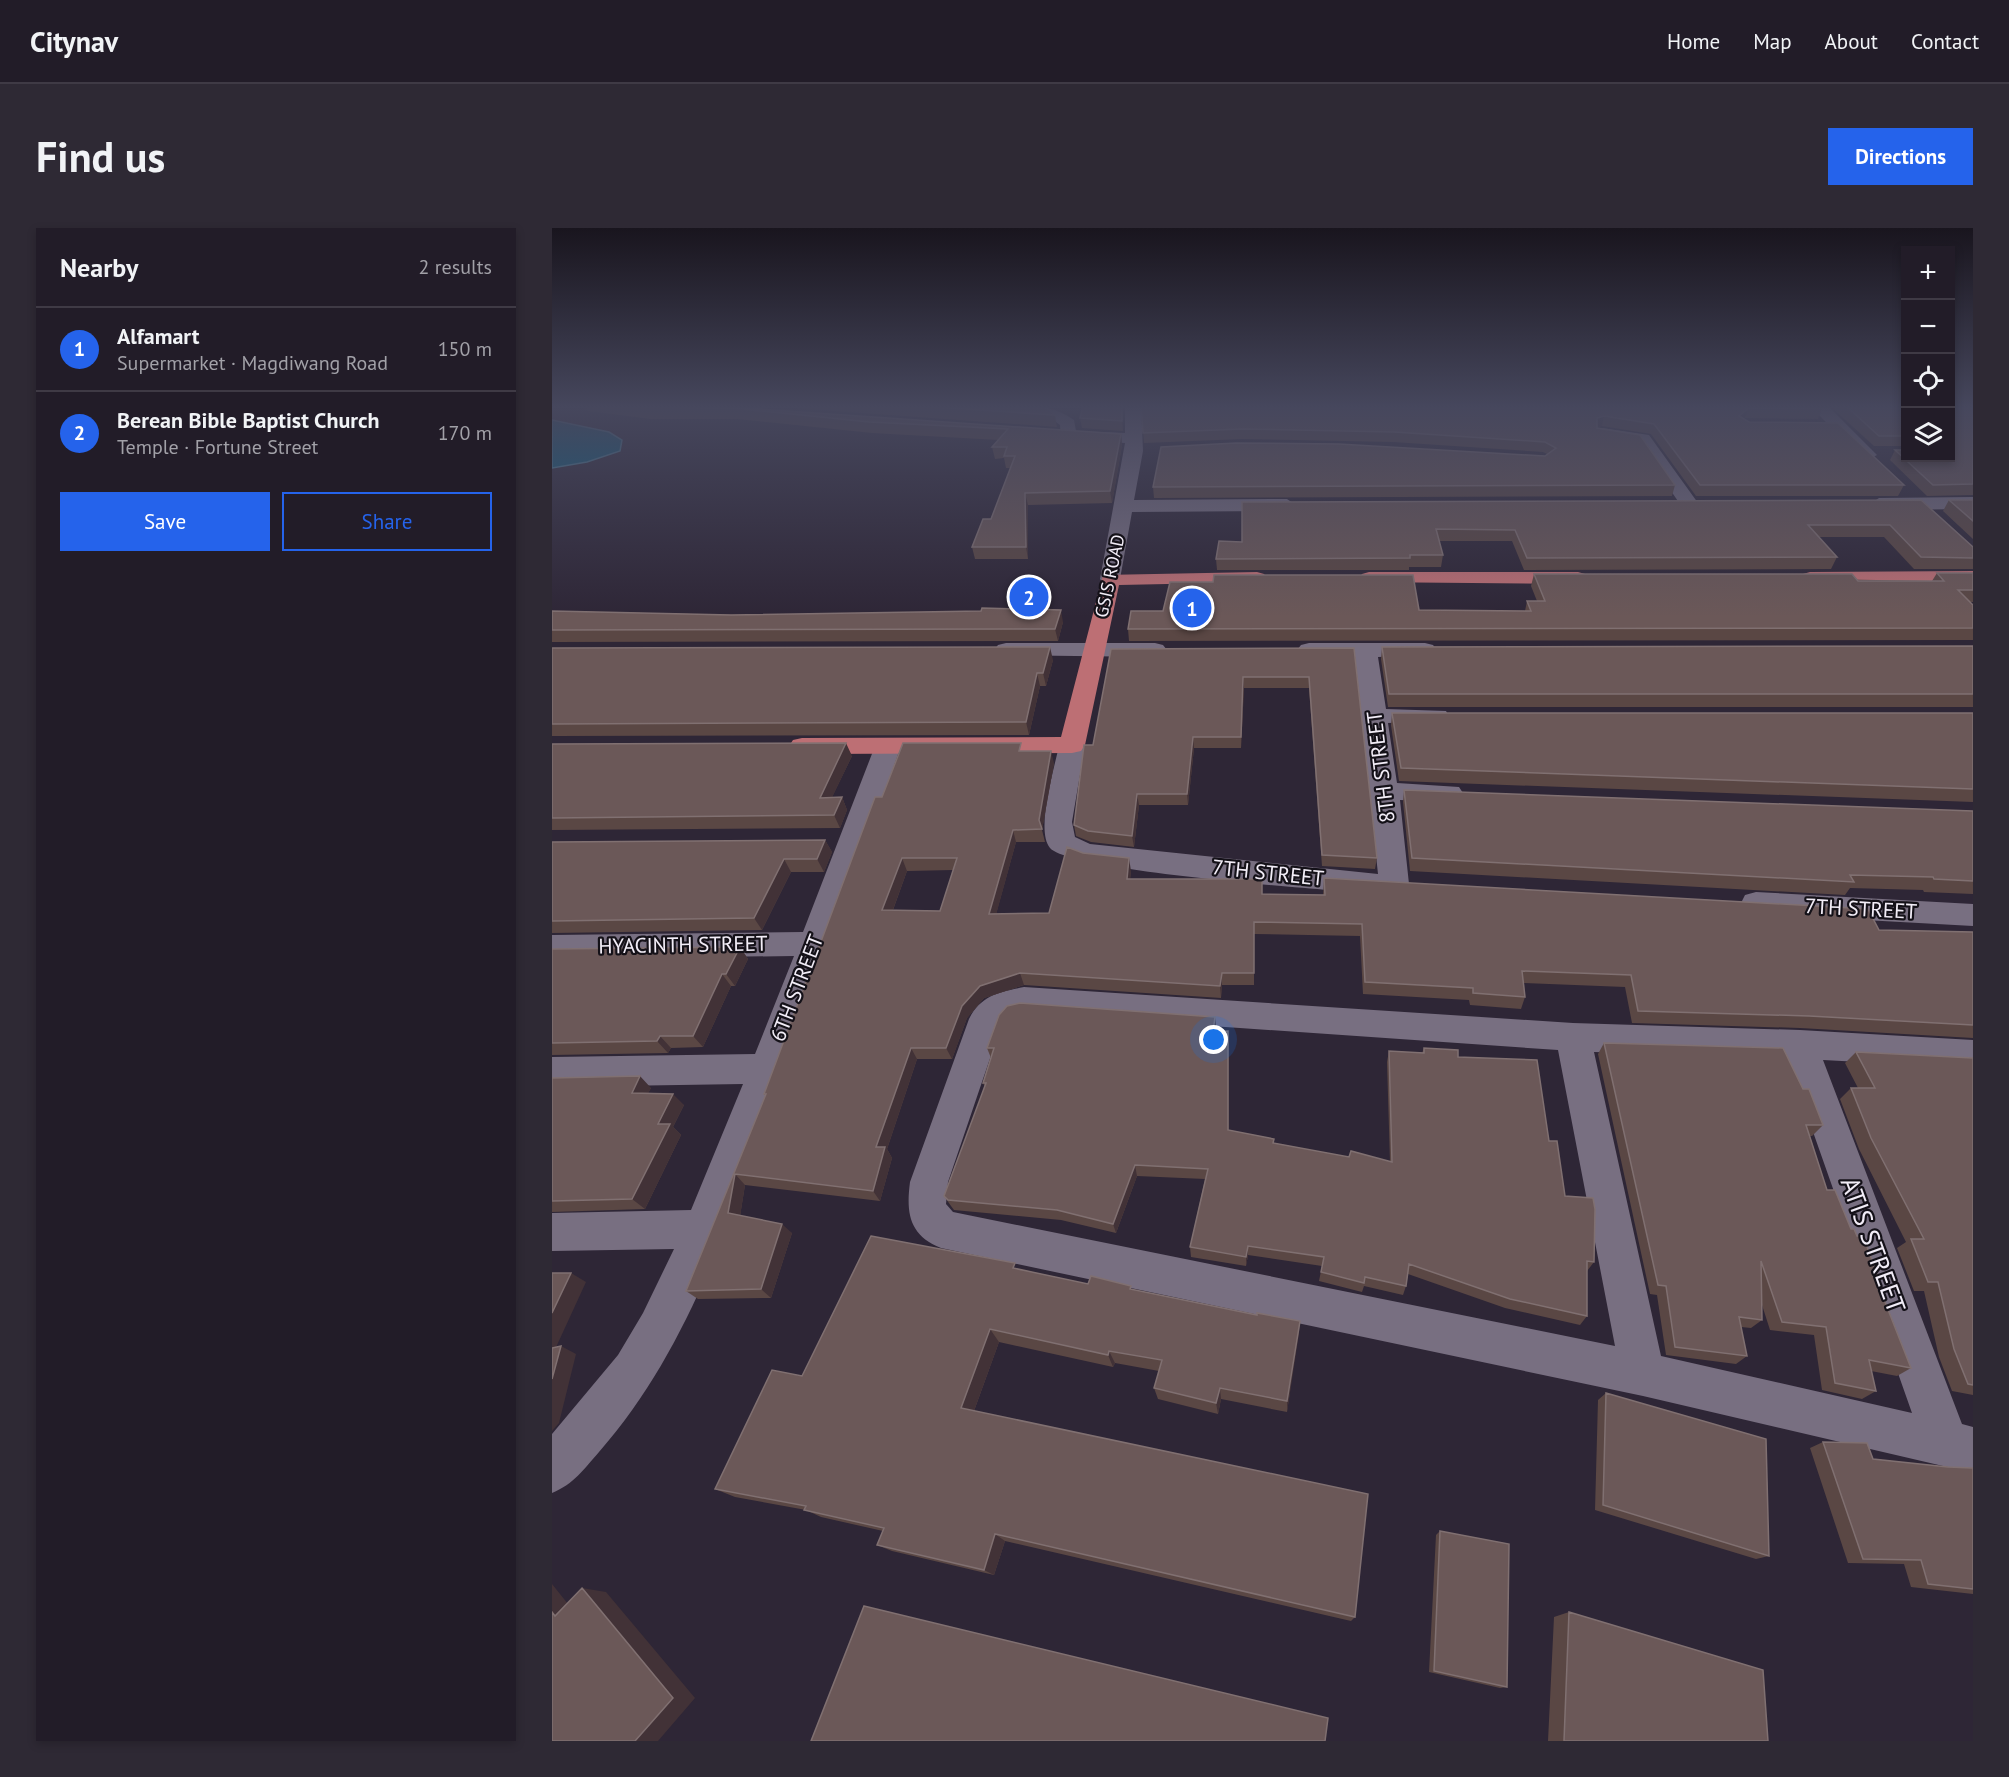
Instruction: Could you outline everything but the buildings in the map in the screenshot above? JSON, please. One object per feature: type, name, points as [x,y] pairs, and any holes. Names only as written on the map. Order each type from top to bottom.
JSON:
[{"type":"main road","points":[[1795,578],[1973,577]]},
{"type":"main road","points":[[1110,579],[1275,578]]},
{"type":"main road","points":[[1346,578],[1594,578]]},
{"type":"main road","name":"GSIS ROAD","points":[[1072,744],[1110,579]]},
{"type":"main road","points":[[772,746],[1072,744]]},
{"type":"street","name":"GSIS ROAD","points":[[1110,579],[1129,476]]},
{"type":"street","points":[[1669,476],[1689,503]]},
{"type":"street","points":[[1903,489],[1942,525]]},
{"type":"street","points":[[1665,503],[1712,503]]},
{"type":"street","points":[[1861,504],[1973,503]]},
{"type":"street","points":[[1124,506],[1301,505]]},
{"type":"street","points":[[981,650],[1177,650]]},
{"type":"street","points":[[1283,650],[1449,650]]},
{"type":"street","name":"8TH STREET","points":[[1366,651],[1385,790],[1406,884]]},
{"type":"street","points":[[1376,716],[1459,716]]},
{"type":"street","name":"7TH STREET","points":[[1072,744],[1058,822],[1061,843],[1072,849],[1086,853],[1279,876],[1406,884]]},
{"type":"street","name":"6TH STREET","points":[[552,1469],[594,1422],[642,1358],[704,1229],[814,944],[838,840],[888,746]]},
{"type":"street","points":[[1385,790],[1480,794]]},
{"type":"street","name":"7TH STREET","points":[[1725,901],[1973,915]]},
{"type":"street","name":"HYACINTH STREET","points":[[552,947],[814,944]]},
{"type":"street","points":[[1960,1447],[1643,1374],[941,1229],[926,1209],[929,1182],[986,1019],[1000,1005],[1024,1000],[1573,1037],[1800,1044],[1973,1054]]},
{"type":"street","points":[[1573,1037],[1643,1374]]},
{"type":"street","name":"ATIS STREET","points":[[1800,1044],[1960,1447]]},
{"type":"street","points":[[552,1072],[767,1069]]},
{"type":"street","points":[[552,1232],[704,1229]]},
{"type":"place","name":"Berean Bible Baptist Church","points":[[1029,597]]},
{"type":"place","name":"Alfamart","points":[[1192,608]]}]
